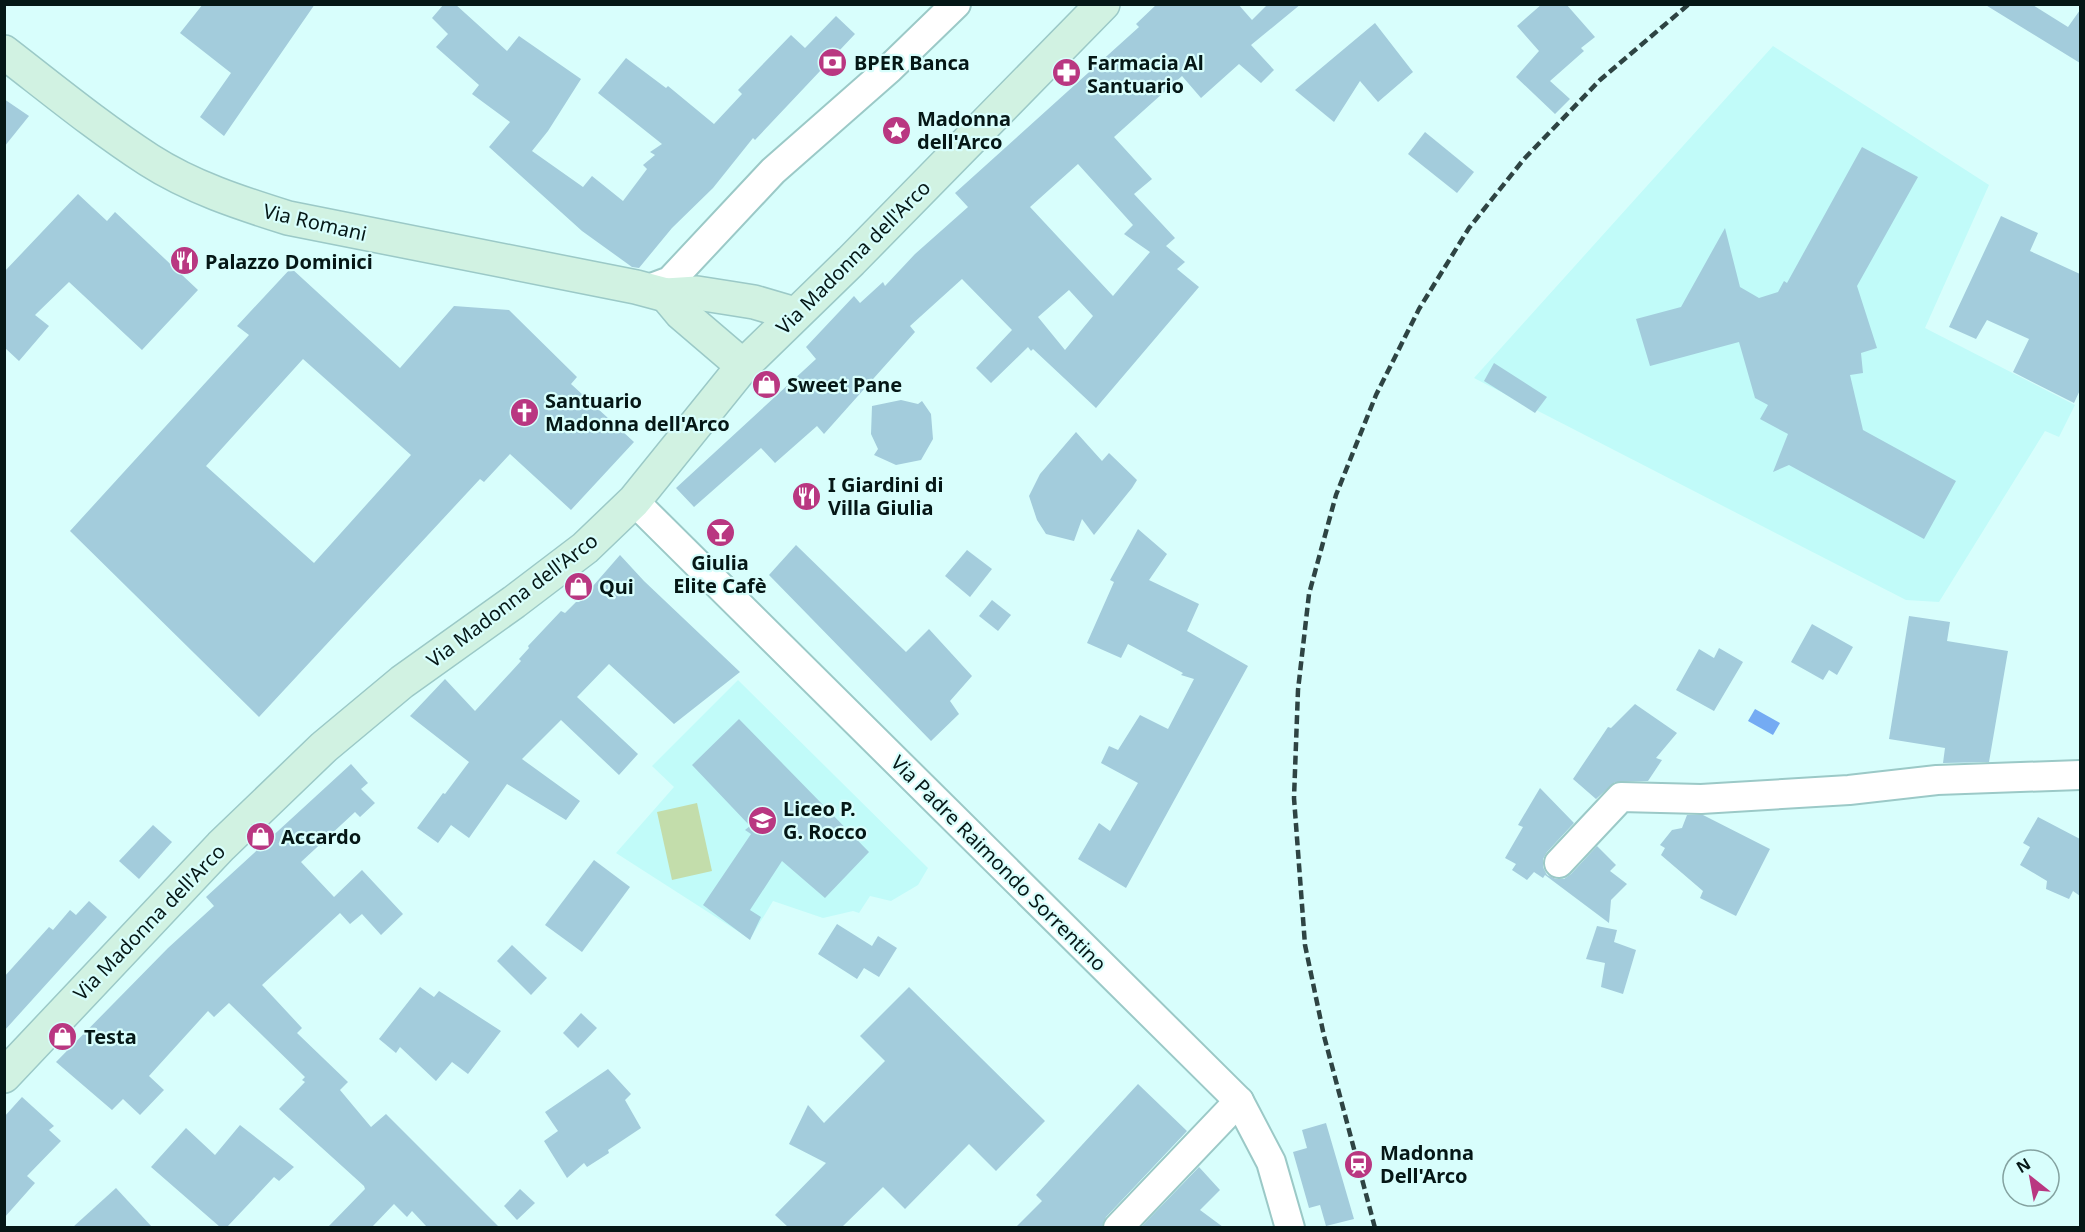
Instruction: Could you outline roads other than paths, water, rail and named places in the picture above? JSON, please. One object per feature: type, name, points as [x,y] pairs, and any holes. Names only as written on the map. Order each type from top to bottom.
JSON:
[{"type":"main road","name":"Via Madonna dell'Arco","points":[[4,1076],[221,846],[324,747],[402,682],[585,548],[634,501],[743,366],[866,246],[1102,4]]},
{"type":"main road","name":"Via Romani","points":[[4,52],[150,160],[209,191],[241,203],[288,218],[656,293],[697,293],[754,302],[795,314]]},
{"type":"main road","points":[[656,293],[743,366]]},
{"type":"street","points":[[656,293],[773,171],[890,69],[956,4]]},
{"type":"street","name":"Via Padre Raimondo Sorrentino","points":[[634,501],[1239,1101],[1271,1162],[1290,1227]]},
{"type":"street","points":[[1559,863],[1621,797],[1701,799],[1849,790],[1937,780],[2080,775]]},
{"type":"street","points":[[1118,1227],[1239,1101]]},
{"type":"water","points":[[1755,709],[1780,723],[1773,735],[1748,721]]},
{"type":"railway","points":[[1375,1228],[1324,1036],[1305,945],[1294,798],[1298,690],[1309,594],[1336,495],[1376,395],[1419,309],[1469,228],[1524,159],[1600,80],[1689,4]]},
{"type":"place","name":"BPER Banca","points":[[833,62]]},
{"type":"place","name":"Farmacia Al Santuario","points":[[1066,73]]},
{"type":"place","name":"Madonna dell'Arco","points":[[896,130]]},
{"type":"place","name":"Palazzo Dominici","points":[[184,261]]},
{"type":"place","name":"Sweet Pane","points":[[766,384]]},
{"type":"place","name":"Santuario Madonna dell'Arco","points":[[524,412]]},
{"type":"place","name":"I Giardini di Villa Giulia","points":[[807,496]]},
{"type":"place","name":"Giulia Elite Cafè","points":[[720,532]]},
{"type":"place","name":"Qui","points":[[578,586]]},
{"type":"place","name":"Liceo P. G. Rocco","points":[[762,820]]},
{"type":"place","name":"Accardo","points":[[260,836]]},
{"type":"place","name":"Testa","points":[[63,1036]]},
{"type":"place","name":"Madonna Dell'Arco","points":[[1359,1164]]}]
